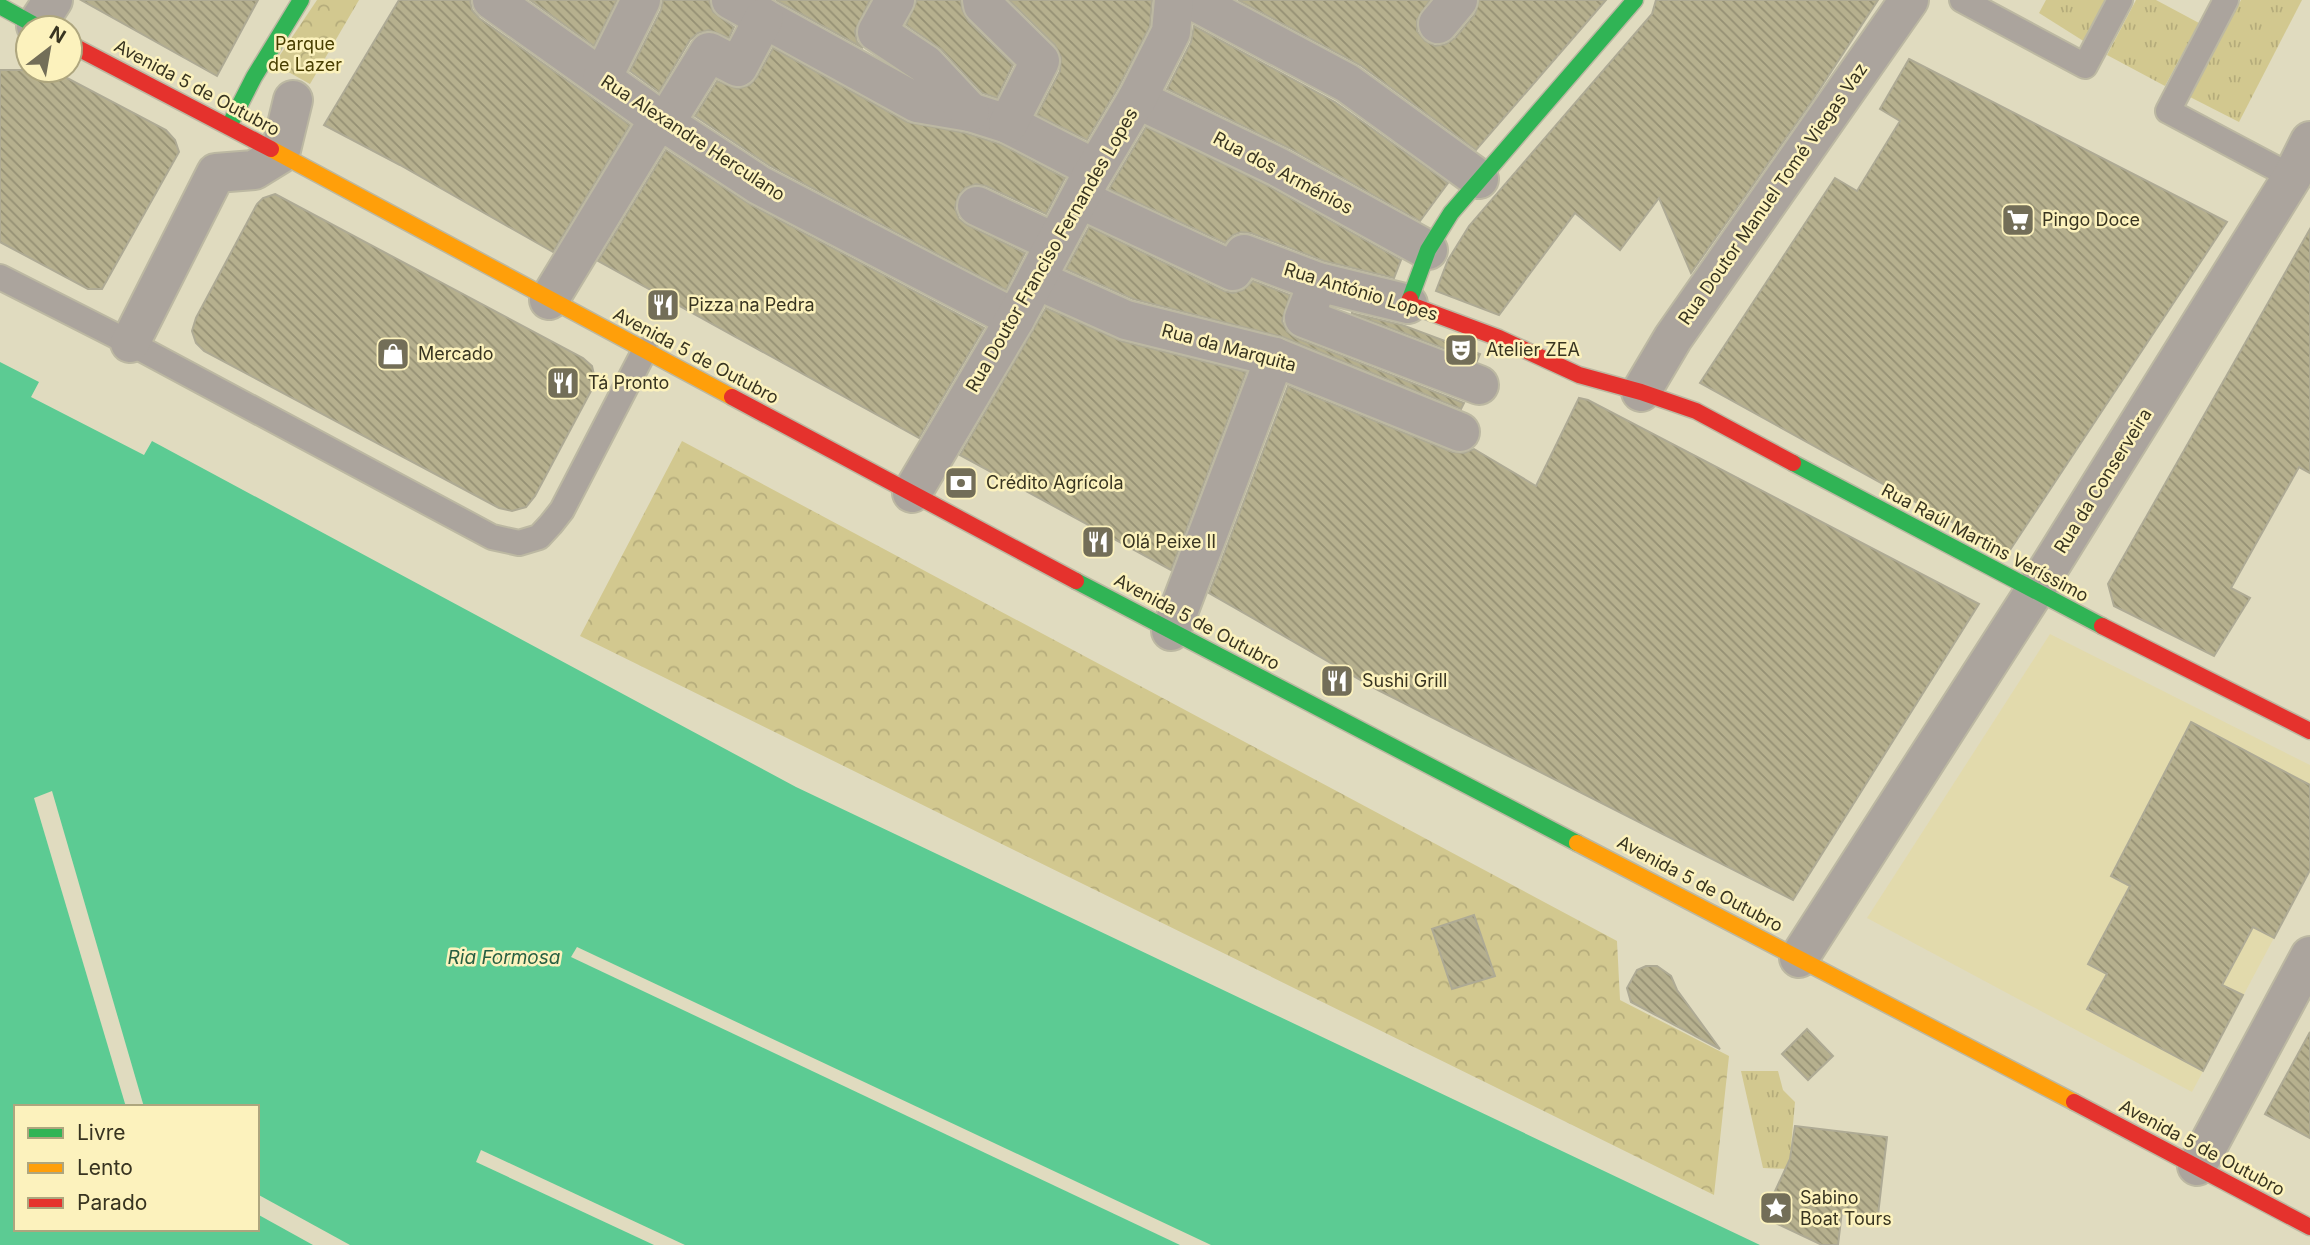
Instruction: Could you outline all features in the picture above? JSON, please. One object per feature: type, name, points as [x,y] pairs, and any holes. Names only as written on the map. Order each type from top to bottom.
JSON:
[{"type":"main road","points":[[229,126],[254,77],[301,0]]},
{"type":"main road","points":[[1408,304],[1428,250],[1451,213],[1635,0]]},
{"type":"main road","points":[[0,6],[29,14]]},
{"type":"main road","name":"Avenida 5 de Outubro","points":[[84,51],[280,153],[549,300],[1171,631],[2310,1227]]},
{"type":"main road","name":"Rua António Lopes","points":[[1408,304],[1499,338],[1579,375],[1642,392]]},
{"type":"main road","name":"Rua Raúl Martins Veríssimo","points":[[1642,392],[1696,411],[2034,592],[2310,731]]},
{"type":"street","name":"Rua Alexandre Herculano","points":[[492,0],[662,121],[759,186],[1015,318]]},
{"type":"street","points":[[602,78],[641,0]]},
{"type":"street","points":[[731,0],[917,103],[970,112],[1008,124],[1088,184]]},
{"type":"street","points":[[894,0],[877,32],[925,64],[970,112]]},
{"type":"street","points":[[982,0],[983,5],[1040,61],[1008,124]]},
{"type":"street","name":"Rua Doutor Franciso Fernandes Lopes","points":[[912,493],[1037,280],[1055,243],[1137,99],[1171,32],[1174,0]]},
{"type":"street","points":[[1192,0],[1347,83],[1479,179]]},
{"type":"street","name":"Rua Doutor Manuel Tomé Viegas Vaz","points":[[1642,392],[1673,338],[1909,0]]},
{"type":"street","points":[[549,300],[709,52],[738,67],[764,18]]},
{"type":"street","name":"Rua dos Arménios","points":[[1137,99],[1278,167],[1428,250]]},
{"type":"street","points":[[130,343],[216,173],[254,170],[280,153],[293,100]]},
{"type":"street","name":"Rua da Conserveira","points":[[1799,958],[2034,592],[2292,177],[2310,141]]},
{"type":"street","name":"Rua António Lopes","points":[[1088,184],[1233,271],[1244,254],[1318,282],[1408,304]]},
{"type":"street","points":[[977,206],[1055,243]]},
{"type":"street","name":"Rua da Marquita","points":[[1037,280],[1126,320],[1275,357],[1460,432]]},
{"type":"street","points":[[1318,282],[1304,318],[1479,386]]},
{"type":"street","points":[[1171,631],[1275,357]]},
{"type":"street","points":[[2197,1166],[2310,956]]},
{"type":"lane","points":[[1962,0],[2085,66],[2120,0]]},
{"type":"lane","points":[[2226,0],[2168,111],[2292,177]]},
{"type":"lane","points":[[0,277],[130,343],[492,537],[519,543],[539,537],[562,510],[645,350]]},
{"type":"shaded area","points":[[2050,634],[2310,765],[2310,870],[2192,1092],[1867,918]]},
{"type":"green space","name":"Parque de Lazer","points":[[317,0],[359,0],[310,84],[274,64]]},
{"type":"green space","points":[[2046,0],[2107,0],[2085,42],[2039,13]]},
{"type":"green space","points":[[2136,0],[2156,0],[2199,23],[2165,86],[2107,55]]},
{"type":"green space","points":[[2241,0],[2302,0],[2239,122],[2190,97]]},
{"type":"green space","points":[[682,441],[1617,941],[1620,1000],[1729,1056],[1714,1195],[580,636]]},
{"type":"green space","points":[[1741,1071],[1778,1071],[1783,1090],[1795,1102],[1789,1169],[1763,1168]]},
{"type":"water","name":"Ria Formosa","points":[[0,362],[39,382],[31,397],[144,455],[152,441],[796,787],[1760,1245],[0,1245]]},
{"type":"pier","points":[[52,791],[143,1105],[125,1105],[34,798]]},
{"type":"pier","points":[[577,947],[1211,1245],[1180,1245],[571,957]]},
{"type":"pier","points":[[481,1150],[685,1245],[654,1245],[476,1162]]},
{"type":"pier","points":[[259,1195],[350,1245],[313,1245],[259,1215]]},
{"type":"building","points":[[81,0],[258,0],[217,76]]},
{"type":"building","points":[[399,0],[470,0],[472,10],[479,18],[630,125],[553,252],[324,125]]},
{"type":"building","points":[[530,0],[617,0],[594,46]]},
{"type":"building","points":[[663,0],[709,0],[713,12],[734,27],[729,38],[709,30],[698,33],[690,40],[659,92],[630,71],[661,10]]},
{"type":"building","points":[[776,0],[870,0],[855,31],[857,42],[863,48]]},
{"type":"building","points":[[917,0],[961,0],[968,21],[1013,65],[997,98],[982,93],[941,49],[906,25]]},
{"type":"building","points":[[1009,0],[1152,0],[1150,26],[1087,140],[1037,115],[1060,71],[1061,57],[1055,45]]},
{"type":"building","points":[[1238,0],[1430,0],[1417,20],[1417,31],[1425,41],[1435,46],[1446,44],[1455,38],[1475,14],[1479,0],[1606,0],[1476,150],[1360,65]]},
{"type":"building","points":[[1656,0],[1878,0],[1812,101],[1691,273],[1659,198],[1620,250],[1575,213],[1499,315],[1436,291],[1448,260],[1469,226],[1652,14]]},
{"type":"building","points":[[1194,26],[1335,102],[1448,183],[1420,221],[1289,148],[1167,89],[1191,42]]},
{"type":"building","points":[[773,48],[907,122],[965,133],[1000,144],[1065,178],[1046,214],[986,186],[976,184],[965,188],[958,196],[955,208],[959,219],[1025,253],[1006,290],[770,166],[695,116],[717,81],[738,89],[750,85]]},
{"type":"building","points":[[1909,59],[2227,222],[2008,553],[1700,383],[1835,178],[1857,191],[1900,121],[1880,109]]},
{"type":"building","points":[[0,70],[14,70],[14,84],[79,84],[166,130],[175,140],[179,152],[102,289],[88,289],[0,242]]},
{"type":"building","points":[[1146,127],[1268,186],[1401,260],[1394,278],[1324,261],[1251,233],[1233,235],[1225,243],[1109,189]]},
{"type":"building","points":[[666,150],[749,204],[984,328],[919,438],[598,261]]},
{"type":"building","name":"Mercado","points":[[275,194],[583,358],[592,366],[595,379],[592,389],[535,496],[526,507],[512,511],[499,508],[204,351],[196,343],[192,331],[196,318],[257,204],[263,198]]},
{"type":"building","points":[[1089,227],[1224,291],[1233,293],[1243,290],[1253,281],[1290,295],[1282,321],[1287,331],[1296,338],[1464,403],[1461,409],[1283,337],[1133,299],[1066,269]]},
{"type":"building","points":[[2310,229],[2310,473],[2299,467],[2231,588],[2250,598],[2214,656],[2114,606],[2108,584]]},
{"type":"building","points":[[1046,308],[1121,341],[1246,372],[1171,570],[960,455]]},
{"type":"building","points":[[1351,313],[1402,325],[1480,354],[1477,361]]},
{"type":"building","points":[[1288,386],[1452,452],[1464,453],[1474,449],[1536,486],[1579,398],[1588,400],[1979,604],[1793,900],[1378,690],[1209,593]]},
{"type":"building","points":[[2191,722],[2310,785],[2310,870],[2274,938],[2253,927],[2222,985],[2243,995],[2203,1071],[2087,1009],[2107,974],[2088,964],[2130,886],[2111,876]]},
{"type":"building","points":[[1474,915],[1495,976],[1452,989],[1432,929]]},
{"type":"building","points":[[1646,966],[1657,966],[1671,976],[1677,990],[1720,1049],[1631,1002],[1627,988],[1637,970]]},
{"type":"building","points":[[1807,1029],[1833,1056],[1808,1080],[1782,1054]]},
{"type":"building","points":[[2310,1032],[2310,1138],[2265,1114]]},
{"type":"building","points":[[1795,1126],[1887,1137],[1878,1215],[1842,1211],[1838,1245],[1822,1245],[1763,1217],[1790,1159]]},
{"type":"traffic: fast","points":[[229,126],[254,77],[301,0]]},
{"type":"traffic: fast","points":[[1410,299],[1428,250],[1451,213],[1635,0]]},
{"type":"traffic: fast","points":[[0,6],[15,14]]},
{"type":"traffic: fast","points":[[1793,463],[2102,626]]},
{"type":"traffic: fast","points":[[1076,581],[1577,843]]},
{"type":"traffic: slow","points":[[271,149],[732,397]]},
{"type":"traffic: slow","points":[[1577,843],[2074,1102]]},
{"type":"traffic: jam","points":[[84,51],[271,149]]},
{"type":"traffic: jam","points":[[1410,299],[1408,304],[1499,338],[1579,375],[1696,411],[1793,463]]},
{"type":"traffic: jam","points":[[732,397],[1076,581]]},
{"type":"traffic: jam","points":[[2102,626],[2310,731]]},
{"type":"traffic: jam","points":[[2074,1102],[2310,1227]]},
{"type":"place","name":"Pingo Doce","points":[[2018,220]]},
{"type":"place","name":"Pizza na Pedra","points":[[663,305]]},
{"type":"place","name":"Atelier ZEA","points":[[1461,350]]},
{"type":"place","name":"Mercado","points":[[393,354]]},
{"type":"place","name":"Tá Pronto","points":[[563,383]]},
{"type":"place","name":"Crédito Agrícola","points":[[961,483]]},
{"type":"place","name":"Olá Peixe II","points":[[1098,542]]},
{"type":"place","name":"Sushi Grill","points":[[1337,681]]},
{"type":"place","name":"Sabino Boat Tours","points":[[1776,1208]]}]
